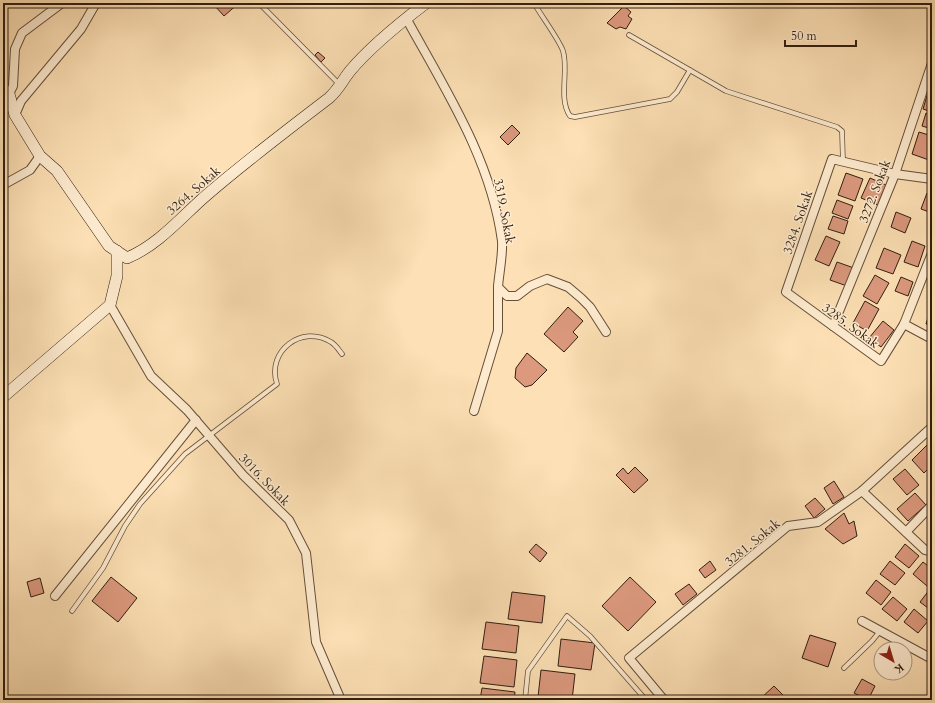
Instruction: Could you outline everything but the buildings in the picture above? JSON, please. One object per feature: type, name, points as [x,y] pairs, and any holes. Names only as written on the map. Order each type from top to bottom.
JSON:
[{"type":"street","points":[[3,397],[110,305],[117,276],[117,251],[110,246],[52,165],[40,156],[15,115],[6,94],[13,86],[14,49],[22,33],[62,3]]},
{"type":"street","points":[[15,115],[21,101],[81,29],[96,3]]},
{"type":"street","name":"3264. Sokak","points":[[117,251],[127,258],[141,252],[202,200],[329,98],[341,86],[349,72],[406,18],[426,3]]},
{"type":"street","name":"3319. Sokak","points":[[406,18],[469,133],[485,173],[502,243],[498,287],[498,331],[474,411]]},
{"type":"street","name":"3272. Sokak","points":[[833,326],[895,174],[932,63]]},
{"type":"street","points":[[3,186],[30,170],[40,156]]},
{"type":"street","name":"3284. Sokak","points":[[786,292],[832,159],[843,162]]},
{"type":"street","points":[[843,162],[895,174],[932,179]]},
{"type":"street","points":[[932,253],[904,324],[932,339]]},
{"type":"street","points":[[498,287],[507,296],[517,296],[530,286],[546,279],[568,287],[590,307],[606,332]]},
{"type":"street","name":"3285. Sokak","points":[[786,292],[881,361],[904,324]]},
{"type":"street","name":"3016. Sokak","points":[[110,305],[151,376],[196,420],[243,475],[289,520],[306,553],[316,642],[341,700]]},
{"type":"street","points":[[55,596],[196,420]]},
{"type":"street","name":"3281. Sokak","points":[[664,700],[629,658],[788,526],[818,522],[862,491],[932,427]]},
{"type":"street","points":[[862,491],[925,550],[932,552]]},
{"type":"street","points":[[906,532],[932,505]]},
{"type":"street","points":[[862,621],[932,659]]},
{"type":"lane","points":[[259,3],[341,86]]},
{"type":"lane","points":[[534,3],[563,51],[564,94],[567,112],[570,116],[574,117],[670,99],[678,92],[690,70]]},
{"type":"lane","points":[[629,35],[726,91],[837,127],[842,131],[843,162]]},
{"type":"lane","points":[[72,611],[103,568],[125,526],[140,504],[185,454],[277,384],[274,375],[276,358],[291,342],[313,335],[332,342],[342,354]]},
{"type":"lane","points":[[525,700],[528,671],[567,616],[590,636],[646,700]]},
{"type":"lane","points":[[844,668],[872,641],[880,631]]}]
